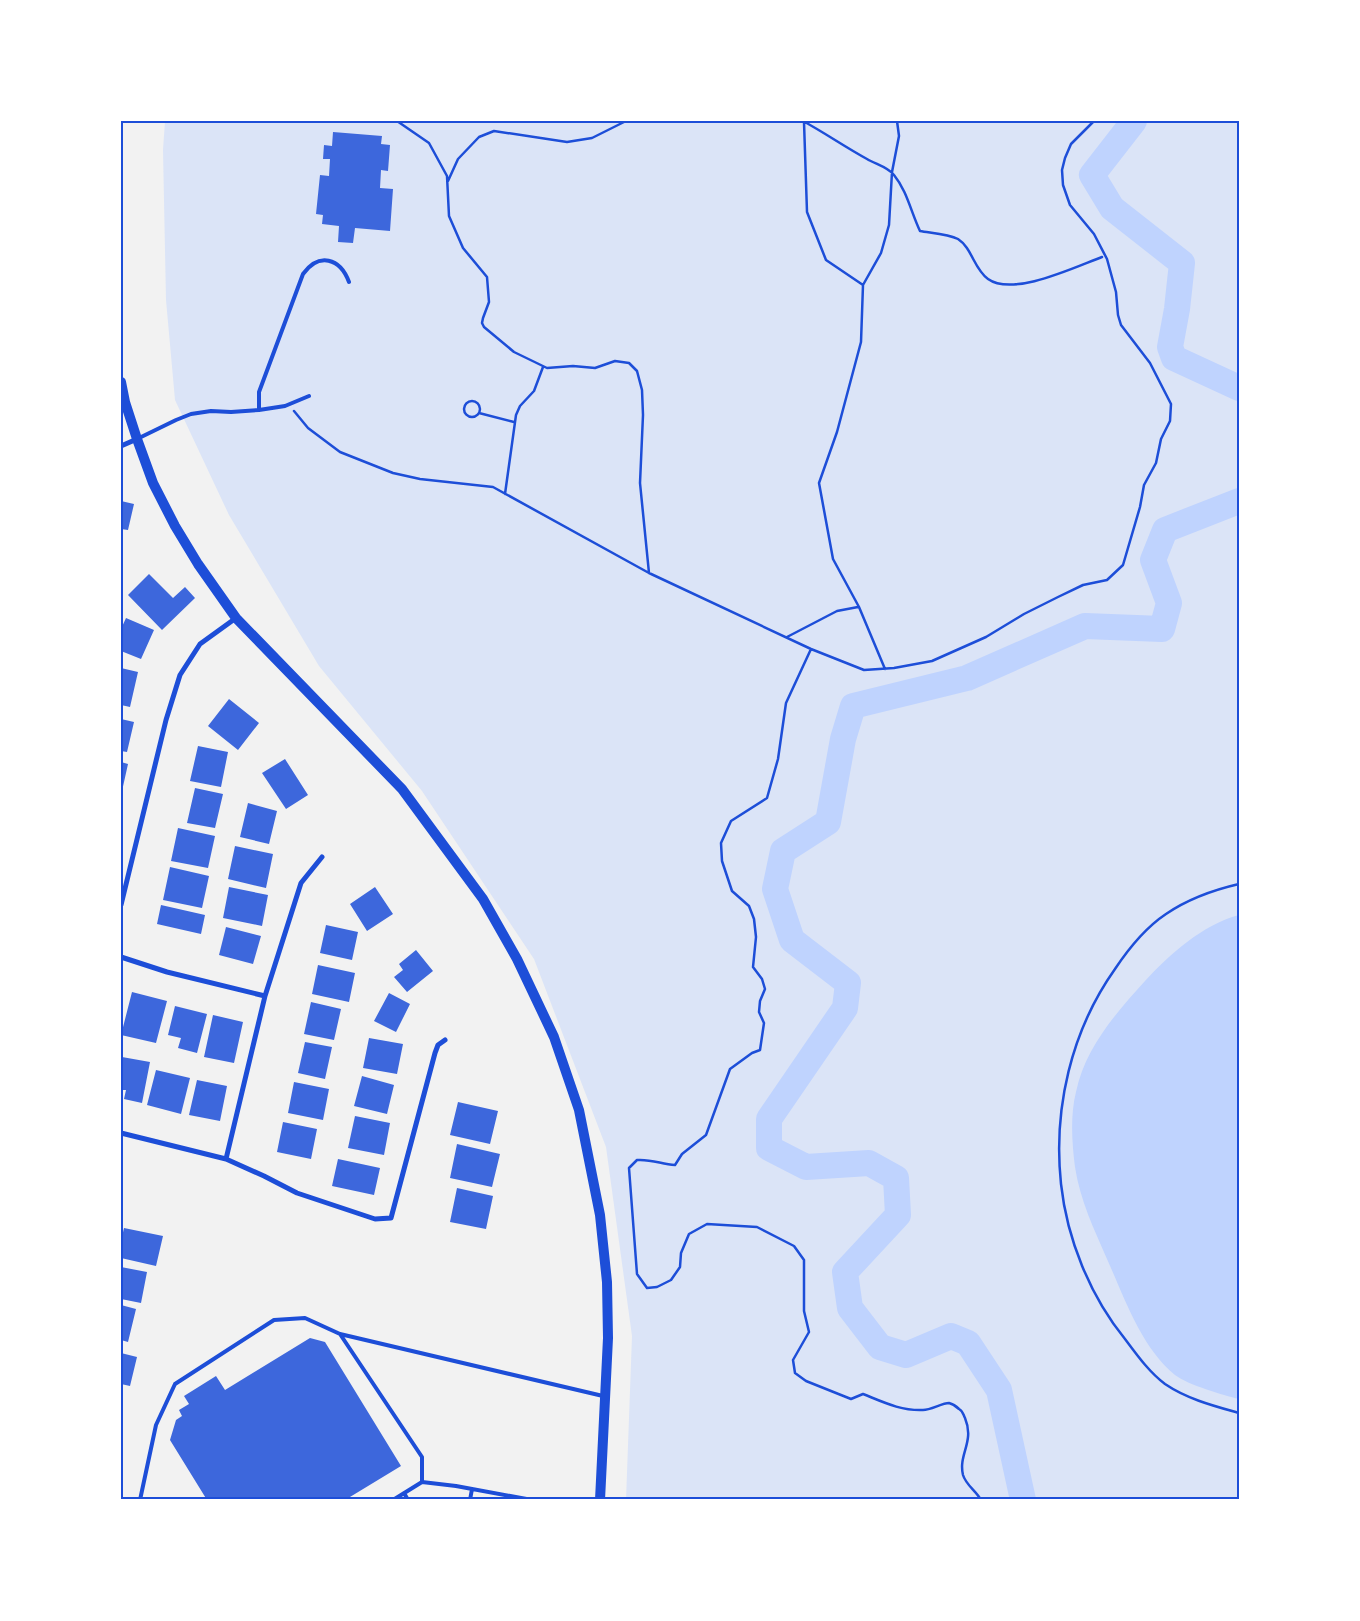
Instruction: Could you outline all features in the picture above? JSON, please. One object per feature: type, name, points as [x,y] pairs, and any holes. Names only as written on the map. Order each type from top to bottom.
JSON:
[{"type":"main road","points":[[121,382],[137,439],[153,483],[175,526],[198,564],[236,618],[402,789],[483,899],[517,959],[554,1037],[579,1110],[600,1215],[606,1282],[608,1338],[600,1500]]},
{"type":"street","points":[[121,446],[137,439]]},
{"type":"street","points":[[121,905],[166,720],[180,675],[200,644],[236,618]]},
{"type":"street","points":[[226,1159],[265,996],[301,883],[322,857]]},
{"type":"street","points":[[121,957],[167,972],[265,996]]},
{"type":"street","points":[[121,1133],[226,1159],[297,1193],[375,1219],[391,1218],[435,1054],[438,1045],[445,1040]]},
{"type":"lane","points":[[260,410],[259,392],[303,274],[314,262],[329,260],[335,262],[345,271],[349,282]]},
{"type":"lane","points":[[137,439],[191,414],[211,411],[260,410],[289,405],[308,396]]},
{"type":"lane","points":[[140,1500],[156,1425],[175,1384],[274,1320],[305,1318],[340,1334],[606,1397]]},
{"type":"lane","points":[[340,1334],[422,1458],[422,1482]]},
{"type":"lane","points":[[393,1500],[422,1482],[532,1500]]},
{"type":"lane","points":[[470,1500],[472,1489]]},
{"type":"lane","points":[[404,1493],[408,1500]]},
{"type":"path","points":[[397,121],[429,144],[447,176],[449,216],[463,248],[487,277],[489,302],[483,318],[484,328],[514,352],[543,367],[582,366],[594,368],[615,361],[629,363],[637,371],[642,390],[643,415],[640,483],[649,574]]},
{"type":"path","points":[[447,182],[458,159],[479,137],[494,131],[567,142],[592,138],[626,121]]},
{"type":"path","points":[[804,121],[867,160],[892,172],[905,191],[912,214],[920,231],[958,239],[967,249],[977,267],[989,279],[1008,286],[1028,282],[1102,257]]},
{"type":"path","points":[[804,121],[807,212],[826,260],[863,286]]},
{"type":"path","points":[[885,669],[859,607],[833,558],[819,483],[837,432],[861,342],[863,286],[881,254],[889,225],[892,172],[900,136],[897,121]]},
{"type":"path","points":[[289,405],[308,428],[340,452],[393,473],[420,479],[493,487],[649,574],[811,649],[864,670],[885,669],[932,660],[986,637],[1024,614],[1083,585],[1107,580],[1123,565],[1140,507],[1144,484],[1156,463],[1161,439],[1170,421],[1171,404],[1150,363],[1121,325],[1108,259],[1094,234],[1070,205],[1064,185],[1062,170],[1071,144],[1094,121]]},
{"type":"path","points":[[505,494],[516,414],[520,406],[534,391],[543,367]]},
{"type":"path","points":[[479,413],[478,403],[473,401],[467,403],[464,410],[467,415],[472,416],[479,413],[514,422]]},
{"type":"path","points":[[786,637],[837,611],[859,607]]},
{"type":"path","points":[[811,649],[786,703],[778,759],[767,798],[731,821],[721,843],[722,861],[732,891],[749,906],[754,919],[756,937],[753,967],[762,979],[765,990],[760,1001],[759,1012],[764,1022],[760,1050],[752,1053],[730,1069],[706,1135],[682,1154],[675,1165],[649,1159],[637,1160],[629,1168],[637,1274],[647,1288],[658,1287],[671,1280],[680,1267],[680,1253],[689,1234],[707,1224],[757,1227],[794,1246],[804,1260],[804,1311],[809,1332],[793,1360],[795,1373],[806,1381],[851,1399],[863,1394],[898,1408],[922,1410],[936,1408],[947,1403],[953,1404],[962,1411],[969,1428],[968,1442],[963,1460],[963,1476],[971,1490],[980,1500]]},
{"type":"path","points":[[1239,884],[1199,896],[1166,914],[1144,933],[1123,957],[1106,981],[1085,1023],[1070,1064],[1060,1121],[1059,1161],[1064,1204],[1075,1246],[1093,1289],[1116,1328],[1145,1365],[1165,1384],[1196,1399],[1239,1413]]},
{"type":"shaded area","points":[[165,121],[1239,121],[1239,1500],[626,1500],[632,1336],[606,1147],[534,959],[422,791],[319,666],[229,515],[175,400],[166,300],[163,150]]},
{"type":"water","points":[[1239,915],[1239,1399],[1181,1379],[1163,1364],[1143,1337],[1127,1306],[1084,1203],[1075,1167],[1072,1130],[1074,1101],[1086,1061],[1103,1032],[1123,1006],[1145,981],[1176,951],[1212,926]]},
{"type":"building","points":[[333,132],[382,136],[381,144],[390,145],[388,171],[381,170],[380,188],[393,189],[390,231],[355,228],[353,243],[338,242],[339,226],[322,224],[323,215],[316,214],[320,175],[329,176],[330,159],[323,159],[324,145],[332,146]]},
{"type":"building","points":[[121,501],[134,504],[128,530],[121,529]]},
{"type":"building","points":[[149,574],[173,598],[185,587],[195,598],[162,630],[128,595]]},
{"type":"building","points":[[126,618],[154,630],[141,659],[121,651],[121,629]]},
{"type":"building","points":[[121,668],[138,672],[130,707],[121,705]]},
{"type":"building","points":[[229,699],[259,723],[238,750],[208,726]]},
{"type":"building","points":[[121,719],[134,722],[127,752],[121,751]]},
{"type":"building","points":[[198,746],[228,752],[221,787],[190,781]]},
{"type":"building","points":[[285,759],[308,795],[286,809],[262,773]]},
{"type":"building","points":[[121,762],[128,764],[122,791],[121,791]]},
{"type":"building","points":[[195,788],[223,794],[215,828],[187,823]]},
{"type":"building","points":[[248,803],[277,811],[269,844],[240,837]]},
{"type":"building","points":[[178,828],[215,836],[208,868],[171,861]]},
{"type":"building","points":[[235,846],[273,854],[266,888],[228,879]]},
{"type":"building","points":[[170,867],[209,876],[202,908],[163,900]]},
{"type":"building","points":[[229,887],[268,895],[262,926],[223,918]]},
{"type":"building","points":[[375,887],[393,914],[367,931],[350,904]]},
{"type":"building","points":[[161,905],[205,915],[201,934],[157,924]]},
{"type":"building","points":[[326,925],[358,932],[352,960],[320,953]]},
{"type":"building","points":[[226,927],[261,936],[253,964],[219,955]]},
{"type":"building","points":[[416,950],[433,971],[407,992],[394,977],[403,970],[399,964]]},
{"type":"building","points":[[318,965],[355,973],[349,1002],[312,994]]},
{"type":"building","points":[[132,992],[167,1001],[156,1043],[121,1035]]},
{"type":"building","points":[[389,993],[410,1004],[396,1032],[374,1021]]},
{"type":"building","points":[[311,1002],[341,1009],[334,1040],[304,1034]]},
{"type":"building","points":[[175,1006],[207,1014],[197,1053],[178,1048],[181,1038],[168,1035]]},
{"type":"building","points":[[213,1015],[243,1022],[234,1063],[204,1057]]},
{"type":"building","points":[[369,1038],[403,1044],[397,1074],[363,1068]]},
{"type":"building","points":[[305,1042],[332,1047],[325,1079],[298,1073]]},
{"type":"building","points":[[122,1057],[150,1062],[142,1103],[124,1099],[126,1090],[121,1090]]},
{"type":"building","points":[[156,1070],[190,1078],[181,1114],[147,1105]]},
{"type":"building","points":[[362,1076],[394,1085],[387,1114],[354,1106]]},
{"type":"building","points":[[197,1080],[227,1086],[220,1121],[189,1115]]},
{"type":"building","points":[[294,1082],[329,1089],[323,1120],[288,1113]]},
{"type":"building","points":[[458,1102],[498,1111],[490,1144],[450,1135]]},
{"type":"building","points":[[355,1116],[390,1123],[384,1155],[348,1148]]},
{"type":"building","points":[[283,1122],[317,1129],[311,1159],[277,1152]]},
{"type":"building","points":[[457,1144],[500,1154],[492,1187],[450,1178]]},
{"type":"building","points":[[338,1159],[380,1168],[374,1195],[332,1186]]},
{"type":"building","points":[[457,1188],[493,1196],[486,1229],[450,1222]]},
{"type":"building","points":[[124,1228],[163,1236],[156,1266],[121,1258],[121,1241]]},
{"type":"building","points":[[121,1267],[147,1272],[141,1303],[121,1299]]},
{"type":"building","points":[[121,1305],[136,1309],[128,1342],[121,1340]]},
{"type":"building","points":[[310,1338],[325,1342],[401,1466],[345,1500],[207,1500],[170,1440],[176,1420],[182,1416],[179,1410],[189,1404],[184,1396],[216,1376],[225,1390]]},
{"type":"building","points":[[121,1353],[137,1357],[130,1386],[121,1384]]},
{"type":"waterway","points":[[1134,121],[1092,175],[1112,208],[1182,263],[1177,309],[1170,347],[1174,358],[1239,388]]},
{"type":"waterway","points":[[1023,1500],[999,1390],[968,1343],[951,1336],[906,1355],[880,1347],[850,1308],[845,1272],[898,1215],[896,1178],[869,1163],[806,1167],[769,1148],[769,1119],[845,1008],[848,983],[792,940],[775,889],[783,851],[828,822],[843,739],[853,706],[967,678],[1085,626],[1162,629],[1169,603],[1153,560],[1165,530],[1239,501]]}]
